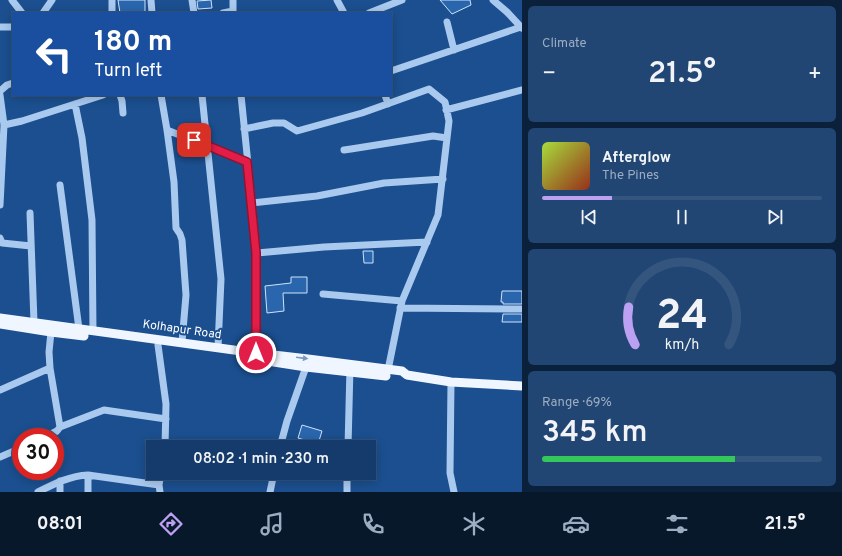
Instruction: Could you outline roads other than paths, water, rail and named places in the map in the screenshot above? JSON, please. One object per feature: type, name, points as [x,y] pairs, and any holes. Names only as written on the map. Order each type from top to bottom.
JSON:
[{"type":"main road","name":"Kolhapur Road","points":[[0,318],[34,322],[51,328],[158,345],[306,366],[402,371],[407,375]]},
{"type":"main road","name":"Kolhapur Road","points":[[0,324],[79,329],[182,342],[400,377],[407,375],[451,382],[522,386]]},
{"type":"street","points":[[12,0],[21,12]]},
{"type":"street","points":[[44,12],[52,0]]},
{"type":"street","points":[[112,0],[112,12]]},
{"type":"street","points":[[150,0],[152,12]]},
{"type":"street","points":[[192,0],[194,12]]},
{"type":"street","points":[[232,0],[233,12]]},
{"type":"street","points":[[337,0],[343,12]]},
{"type":"street","points":[[370,12],[388,3],[402,0]]},
{"type":"street","points":[[392,71],[522,28],[493,0]]},
{"type":"street","points":[[447,22],[454,50]]},
{"type":"street","points":[[0,27],[12,27]]},
{"type":"street","points":[[0,91],[7,85],[12,83]]},
{"type":"street","points":[[244,129],[284,122],[297,131],[362,113],[430,89],[445,102],[449,121],[438,215],[401,304],[388,370]]},
{"type":"street","points":[[446,110],[522,90]]},
{"type":"street","points":[[0,95],[4,125],[0,205]]},
{"type":"street","points":[[4,125],[22,121],[100,96]]},
{"type":"street","points":[[120,96],[123,113]]},
{"type":"street","points":[[161,96],[174,182],[176,228],[182,240],[186,295],[182,342]]},
{"type":"street","points":[[202,96],[221,279],[218,347]]},
{"type":"street","points":[[385,96],[388,104]]},
{"type":"street","points":[[241,97],[256,253],[256,353]]},
{"type":"street","points":[[75,104],[82,138],[92,220],[93,331]]},
{"type":"street","points":[[167,130],[247,162]]},
{"type":"street","points":[[344,150],[433,136],[447,138]]},
{"type":"street","points":[[251,203],[317,196],[384,183],[443,179]]},
{"type":"street","points":[[60,185],[79,329]]},
{"type":"street","points":[[30,214],[34,322]]},
{"type":"street","points":[[0,238],[2,243],[31,246]]},
{"type":"street","points":[[256,253],[324,247],[426,242]]},
{"type":"street","points":[[323,294],[401,304],[522,308]]},
{"type":"street","points":[[51,328],[49,352],[50,368],[60,427],[104,410],[166,419]]},
{"type":"street","points":[[158,345],[166,404],[166,440]]},
{"type":"street","points":[[282,440],[306,366]]},
{"type":"street","points":[[0,390],[50,368]]},
{"type":"street","points":[[348,440],[350,368]]},
{"type":"street","points":[[451,382],[450,473],[454,492]]},
{"type":"street","points":[[0,457],[12,452]]},
{"type":"street","points":[[38,492],[60,481],[78,475],[88,475],[159,489]]},
{"type":"street","points":[[88,475],[88,492]]},
{"type":"street","points":[[270,492],[273,480]]},
{"type":"street","points":[[347,480],[347,492]]},
{"type":"street","points":[[60,481],[60,492]]}]
